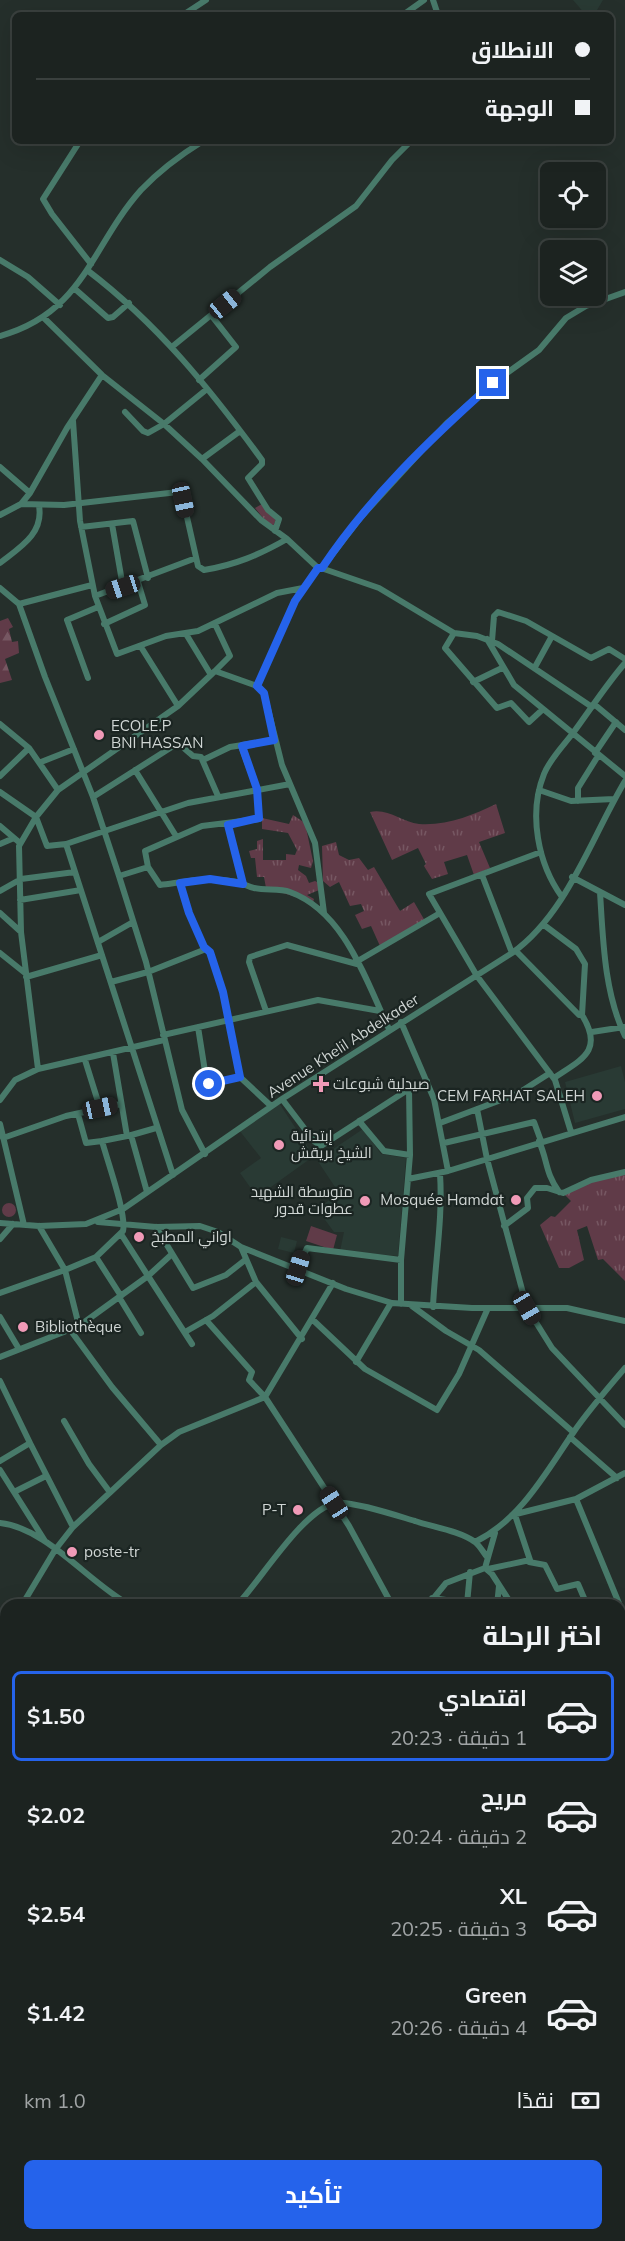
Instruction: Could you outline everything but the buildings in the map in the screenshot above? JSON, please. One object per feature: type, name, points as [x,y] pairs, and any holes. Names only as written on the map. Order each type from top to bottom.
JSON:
[{"type":"street","points":[[188,12],[206,0]]},
{"type":"street","points":[[407,12],[424,0]]},
{"type":"street","points":[[79,144],[43,199],[89,267],[173,346],[263,462],[248,478],[268,510],[279,519],[275,531]]},
{"type":"street","points":[[0,336],[43,317],[60,305],[75,289],[141,190],[199,144]]},
{"type":"street","points":[[173,346],[270,267],[356,206],[396,155],[408,144]]},
{"type":"street","points":[[0,261],[28,277],[60,305]]},
{"type":"street","points":[[75,289],[108,318],[113,317],[129,303]]},
{"type":"street","points":[[257,686],[303,588],[361,517],[447,423],[493,383],[539,350],[566,318],[586,306],[625,292]]},
{"type":"street","points":[[200,380],[236,347],[211,315]]},
{"type":"street","points":[[43,317],[102,375],[164,424],[202,459],[261,520],[320,568],[380,588],[454,633],[489,640],[593,705],[625,730]]},
{"type":"street","points":[[0,515],[21,504],[30,493],[102,375]]},
{"type":"street","points":[[125,412],[145,433],[164,424],[207,388]]},
{"type":"street","points":[[73,421],[77,504],[81,528],[98,607],[117,654],[170,635],[186,634],[215,624],[278,593],[303,588]]},
{"type":"street","points":[[202,459],[240,431]]},
{"type":"street","points":[[1,469],[30,493]]},
{"type":"street","points":[[21,504],[39,506],[77,504],[110,498],[178,492],[182,495],[196,558],[201,569],[234,564],[256,556],[287,539]]},
{"type":"street","points":[[0,563],[30,538],[40,522],[39,506]]},
{"type":"street","points":[[81,528],[134,521],[140,556],[148,578]]},
{"type":"street","points":[[112,524],[123,587]]},
{"type":"street","points":[[95,596],[138,582],[196,558]]},
{"type":"street","points":[[104,624],[145,605],[138,582]]},
{"type":"street","points":[[20,603],[92,585]]},
{"type":"street","points":[[0,588],[20,603],[85,774],[148,972],[182,1110],[205,1154]]},
{"type":"street","points":[[88,678],[67,620],[98,607]]},
{"type":"street","points":[[562,897],[548,877],[541,852],[537,822],[539,790],[548,766],[572,735],[625,661],[609,649],[591,658],[526,621],[498,612],[494,616],[489,640],[508,679],[572,735],[625,776]]},
{"type":"street","points":[[38,1069],[21,932],[20,843],[36,817],[58,790],[85,774],[178,706],[230,655],[215,624]]},
{"type":"street","points":[[454,633],[445,648],[497,708],[511,703],[529,722],[542,710]]},
{"type":"street","points":[[186,634],[213,673],[257,686],[264,693],[274,740],[315,843],[324,913]]},
{"type":"street","points":[[535,667],[552,636]]},
{"type":"street","points":[[141,647],[178,706]]},
{"type":"street","points":[[473,682],[502,668]]},
{"type":"street","points":[[578,801],[578,788],[616,722]]},
{"type":"street","points":[[1,726],[29,748],[41,762],[58,790]]},
{"type":"street","points":[[203,760],[224,749],[274,740]]},
{"type":"street","points":[[93,797],[178,743],[193,756],[200,756],[218,796]]},
{"type":"street","points":[[242,746],[257,789],[259,819],[228,825],[202,826],[176,837],[145,851],[148,867],[158,885],[210,879],[254,888],[290,891],[324,913],[342,936],[389,1029]]},
{"type":"street","points":[[0,776],[29,748]]},
{"type":"street","points":[[41,762],[74,749]]},
{"type":"street","points":[[135,770],[163,812],[176,837]]},
{"type":"street","name":"Avenue Khelil Abdelkader","points":[[0,1223],[39,1226],[97,1222],[123,1209],[271,1106],[400,1022],[514,952],[544,924],[562,897],[614,800],[622,792],[625,781]]},
{"type":"street","points":[[0,792],[36,817],[47,846],[66,844],[188,803],[290,784]]},
{"type":"street","points":[[539,790],[578,801],[614,800]]},
{"type":"street","points":[[228,825],[243,884]]},
{"type":"street","points":[[0,826],[20,843]]},
{"type":"street","points":[[0,844],[14,838]]},
{"type":"street","points":[[66,844],[173,1175]]},
{"type":"street","points":[[541,852],[430,893],[477,976],[552,1076],[571,1132]]},
{"type":"street","points":[[119,876],[148,867]]},
{"type":"street","points":[[0,891],[21,879],[75,872]]},
{"type":"street","points":[[482,875],[514,952],[579,1015],[582,1015]]},
{"type":"street","points":[[572,877],[625,905]]},
{"type":"street","points":[[180,883],[189,913],[210,952],[230,1021],[240,1077],[271,1106]]},
{"type":"street","points":[[20,900],[81,890]]},
{"type":"street","points":[[600,892],[609,980],[625,1036]]},
{"type":"street","points":[[0,913],[21,932]]},
{"type":"street","points":[[266,1011],[249,962],[250,957],[287,945],[356,963],[440,913]]},
{"type":"street","points":[[98,942],[133,922]]},
{"type":"street","points":[[440,1123],[517,1094],[552,1076],[587,1053],[593,1041],[592,1032],[582,1015],[585,964],[576,949],[544,924]]},
{"type":"street","points":[[111,982],[148,972],[207,949]]},
{"type":"street","points":[[0,953],[25,975]]},
{"type":"street","points":[[25,975],[102,955]]},
{"type":"street","points":[[1,1095],[15,1080],[38,1069],[113,1053],[198,1027],[266,1011],[318,1000],[380,1011]]},
{"type":"street","points":[[400,1022],[427,1081],[440,1123],[448,1171]]},
{"type":"street","points":[[198,1027],[207,1084],[240,1077]]},
{"type":"street","points":[[592,1032],[623,1027]]},
{"type":"street","points":[[113,1053],[121,1104],[147,1192]]},
{"type":"street","points":[[85,1060],[100,1108]]},
{"type":"street","points":[[282,1099],[314,1141],[321,1146],[409,1089],[427,1081]]},
{"type":"street","points":[[401,1304],[401,1260],[410,1155],[409,1089]]},
{"type":"street","points":[[3,1138],[78,1114],[121,1104]]},
{"type":"street","points":[[477,1109],[487,1159],[527,1308],[552,1348],[625,1425]]},
{"type":"street","points":[[78,1114],[86,1143],[156,1128]]},
{"type":"street","points":[[408,1179],[440,1174],[540,1141],[625,1117]]},
{"type":"street","points":[[359,1121],[384,1151],[410,1155]]},
{"type":"street","points":[[444,1143],[534,1122],[546,1158],[547,1173],[559,1192]]},
{"type":"street","points":[[0,1124],[24,1225]]},
{"type":"street","points":[[0,1293],[96,1257],[121,1234],[125,1224],[123,1209],[115,1190],[102,1141]]},
{"type":"street","points":[[504,1226],[528,1208],[527,1197],[535,1188],[547,1188],[559,1192],[591,1180],[625,1172]]},
{"type":"street","points":[[433,1307],[436,1241],[441,1223],[440,1174]]},
{"type":"street","points":[[97,1222],[156,1227],[200,1226],[218,1232],[241,1247],[391,1303],[433,1307],[567,1308],[625,1321]]},
{"type":"street","points":[[0,1239],[13,1224]]},
{"type":"street","points":[[39,1226],[65,1270],[79,1326]]},
{"type":"street","points":[[156,1227],[194,1289],[226,1275],[245,1260]]},
{"type":"street","points":[[121,1234],[192,1344]]},
{"type":"street","points":[[241,1247],[256,1282],[302,1339]]},
{"type":"street","points":[[298,1268],[307,1248],[401,1260]]},
{"type":"street","points":[[0,1357],[71,1331],[148,1276],[172,1254]]},
{"type":"street","points":[[96,1257],[141,1333]]},
{"type":"street","points":[[185,1332],[206,1320],[256,1282]]},
{"type":"street","points":[[26,1599],[55,1550],[73,1527],[161,1444],[189,1427],[266,1397],[333,1283]]},
{"type":"street","points":[[356,1362],[391,1303]]},
{"type":"street","points":[[412,1306],[501,1367],[617,1478]]},
{"type":"street","points":[[313,1320],[356,1362],[437,1410],[472,1346],[488,1308]]},
{"type":"street","points":[[0,1317],[19,1349]]},
{"type":"street","points":[[206,1320],[252,1372],[249,1380],[266,1397],[350,1526],[389,1599]]},
{"type":"street","points":[[71,1331],[112,1387],[161,1444]]},
{"type":"street","points":[[475,1542],[495,1532],[514,1515],[540,1484],[572,1435],[625,1368]]},
{"type":"street","points":[[0,1381],[73,1527]]},
{"type":"street","points":[[64,1420],[89,1464],[109,1491]]},
{"type":"street","points":[[0,1461],[30,1443]]},
{"type":"street","points":[[0,1470],[45,1541]]},
{"type":"street","points":[[514,1515],[576,1499],[625,1473]]},
{"type":"street","points":[[14,1492],[46,1476]]},
{"type":"street","points":[[576,1499],[616,1599]]},
{"type":"street","points":[[242,1599],[296,1532],[318,1512],[334,1503],[349,1503],[390,1513],[475,1542],[487,1557]]},
{"type":"street","points":[[514,1515],[531,1557],[528,1562]]},
{"type":"street","points":[[0,1523],[20,1528],[45,1541],[122,1599]]},
{"type":"street","points":[[495,1532],[487,1557],[487,1569],[508,1599]]},
{"type":"street","points":[[432,1598],[443,1586],[470,1572],[528,1562],[545,1565],[556,1589],[578,1584],[584,1599]]},
{"type":"street","points":[[467,1599],[470,1572]]},
{"type":"street","points":[[498,1599],[499,1586]]},
{"type":"street","points":[[432,1598],[438,1599]]},
{"type":"shaded area","points":[[573,0],[603,0],[596,12],[583,12]]},
{"type":"shaded area","name":"CEM FARHAT SALEH","points":[[621,1066],[625,1082],[625,1109],[575,1123],[565,1082]]},
{"type":"shaded area","name":"إبتدائية الشيخ بريقش","points":[[279,1103],[314,1156],[257,1197],[240,1173],[261,1158],[239,1130]]},
{"type":"shaded area","name":"متوسطة الشهيد عطوات قدور","points":[[363,1129],[381,1154],[406,1158],[398,1256],[340,1251],[344,1232],[334,1232],[317,1209],[339,1193],[317,1160]]},
{"type":"shaded area","points":[[281,1237],[297,1241],[294,1253],[278,1249]]},
{"type":"green space","points":[[262,504],[276,518],[274,525],[268,524],[255,508]]},
{"type":"green space","points":[[8,618],[13,627],[9,629],[12,642],[18,641],[19,653],[5,659],[12,680],[0,683],[0,621]]},
{"type":"green space","points":[[496,804],[505,833],[479,842],[490,868],[474,875],[467,855],[444,862],[448,874],[432,879],[424,866],[426,864],[418,848],[392,860],[370,812],[383,812],[413,823],[429,824],[459,819]]},
{"type":"green space","points":[[293,815],[305,823],[313,861],[311,868],[299,865],[298,870],[306,876],[309,883],[315,881],[321,884],[319,890],[307,895],[314,899],[313,902],[266,888],[264,877],[257,877],[255,858],[251,858],[249,851],[257,849],[257,841],[263,839],[263,860],[286,860],[286,854],[295,855],[297,850],[288,833],[262,829],[262,818],[289,824]]},
{"type":"green space","points":[[336,842],[339,855],[349,860],[359,858],[368,870],[374,867],[400,911],[414,902],[425,921],[380,946],[371,926],[362,929],[355,915],[364,911],[361,904],[350,906],[339,882],[330,887],[323,881],[322,846]]},
{"type":"green space","points":[[625,1174],[625,1281],[603,1259],[598,1260],[587,1226],[577,1230],[584,1260],[569,1268],[559,1268],[540,1225],[551,1216],[555,1217],[571,1201],[564,1194],[590,1181]]},
{"type":"green space","points":[[9,1203],[14,1205],[16,1210],[14,1215],[9,1217],[4,1215],[2,1210],[4,1205]]},
{"type":"green space","points":[[311,1226],[337,1235],[333,1250],[306,1241]]},
{"type":"place","name":"ECOLE.P BNI HASSAN","points":[[99,735]]},
{"type":"place","name":"صيدلية شبوعات","points":[[321,1084]]},
{"type":"place","name":"CEM FARHAT SALEH","points":[[597,1096]]},
{"type":"place","name":"إبتدائية الشيخ بريقش","points":[[279,1145]]},
{"type":"place","name":"Mosquée Hamdat","points":[[516,1200]]},
{"type":"place","name":"متوسطة الشهيد عطوات قدور","points":[[365,1201]]},
{"type":"place","name":"اواني المطبخ","points":[[139,1237]]},
{"type":"place","name":"Bibliothèque","points":[[23,1327]]},
{"type":"place","name":"P-T","points":[[298,1510]]},
{"type":"place","name":"poste-tr","points":[[72,1552]]},
{"type":"route","points":[[209,1084],[240,1077],[223,992],[210,952],[204,947],[189,913],[180,883],[210,879],[243,884],[228,825],[259,818],[257,789],[242,746],[274,740],[264,693],[257,686],[295,601],[318,568],[322,568],[361,517],[433,437],[493,383]]}]
